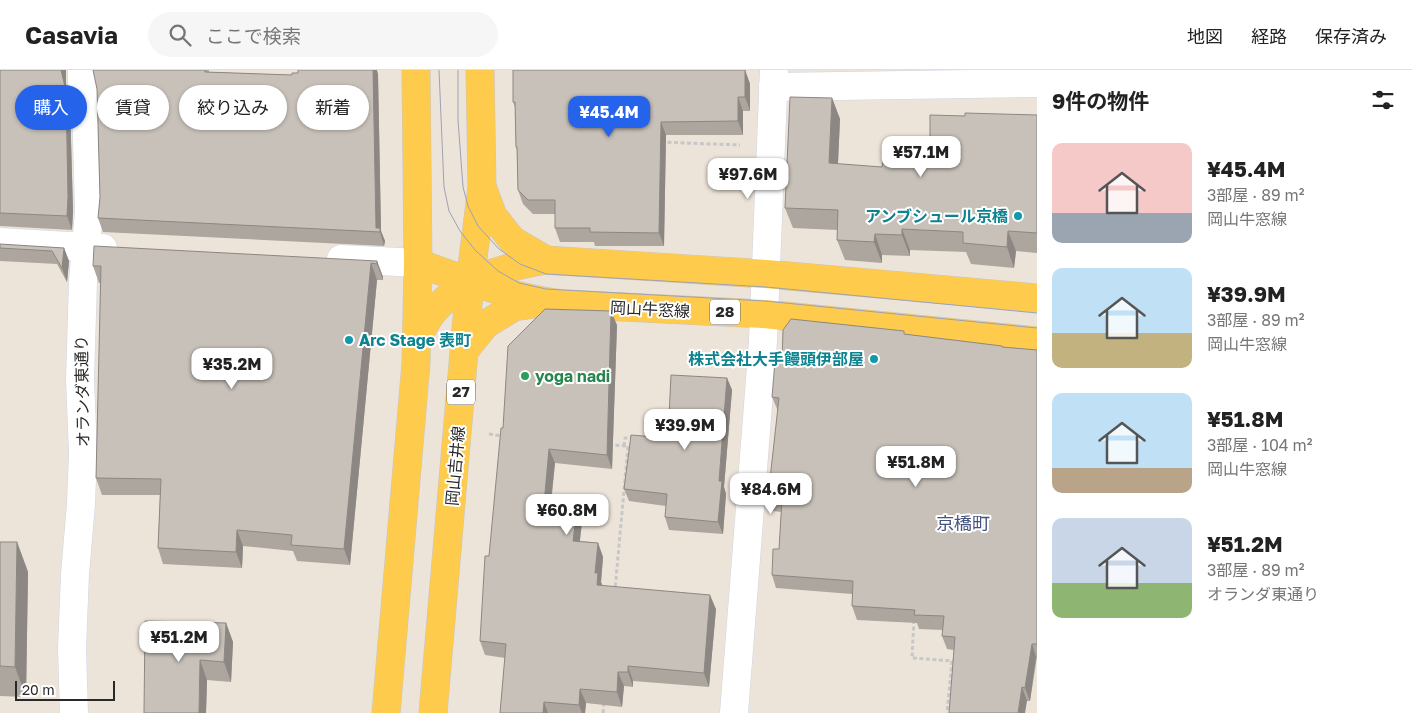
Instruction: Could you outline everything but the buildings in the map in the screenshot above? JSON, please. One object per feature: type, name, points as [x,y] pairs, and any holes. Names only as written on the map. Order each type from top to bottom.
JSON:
[{"type":"main road","points":[[386,713],[415,373],[418,263],[416,70]]},
{"type":"main road","name":"岡山吉井線","points":[[433,713],[470,282],[482,187],[480,70]]},
{"type":"main road","points":[[482,187],[493,216],[512,240],[546,260]]},
{"type":"main road","points":[[416,340],[431,316],[449,297],[470,282],[520,264],[546,260],[766,274],[1037,298]]},
{"type":"main road","name":"岡山牛窓線","points":[[418,263],[470,282],[546,302],[764,314],[1037,341]]},
{"type":"main road","points":[[465,350],[486,324],[514,307],[546,302]]},
{"type":"street","name":"オランダ東通り","points":[[74,713],[72,649],[74,574],[81,504],[83,453],[80,380],[85,247],[89,211],[86,102],[82,84],[82,70]]},
{"type":"street","points":[[734,713],[764,314],[774,79],[1037,83]]},
{"type":"street","points":[[0,242],[131,249]]},
{"type":"street","points":[[320,258],[418,263]]},
{"type":"path","points":[[652,141],[771,146]]},
{"type":"path","points":[[489,434],[508,436]]},
{"type":"path","points":[[624,446],[625,438],[643,438]]},
{"type":"path","points":[[605,444],[628,446],[614,594]]},
{"type":"path","points":[[625,475],[635,476]]},
{"type":"path","points":[[914,612],[912,658],[952,661],[947,713]]},
{"type":"path","points":[[603,713],[605,693]]},
{"type":"tram line","points":[[439,70],[444,187],[449,211],[460,231],[475,250],[498,271],[519,283],[546,289],[765,301],[1037,328]]},
{"type":"tram line","points":[[458,70],[458,120],[463,187],[468,206],[478,226],[499,249],[520,264],[546,274],[766,287],[1037,313]]},
{"type":"place","name":"アンブシュール京橋","points":[[1018,216]]},
{"type":"place","name":"Arc Stage 表町","points":[[349,340]]},
{"type":"place","name":"株式会社大手饅頭伊部屋","points":[[874,359]]},
{"type":"place","name":"yoga nadi","points":[[525,376]]},
{"type":"district","name":"京橋町","points":[[963,524]]}]
